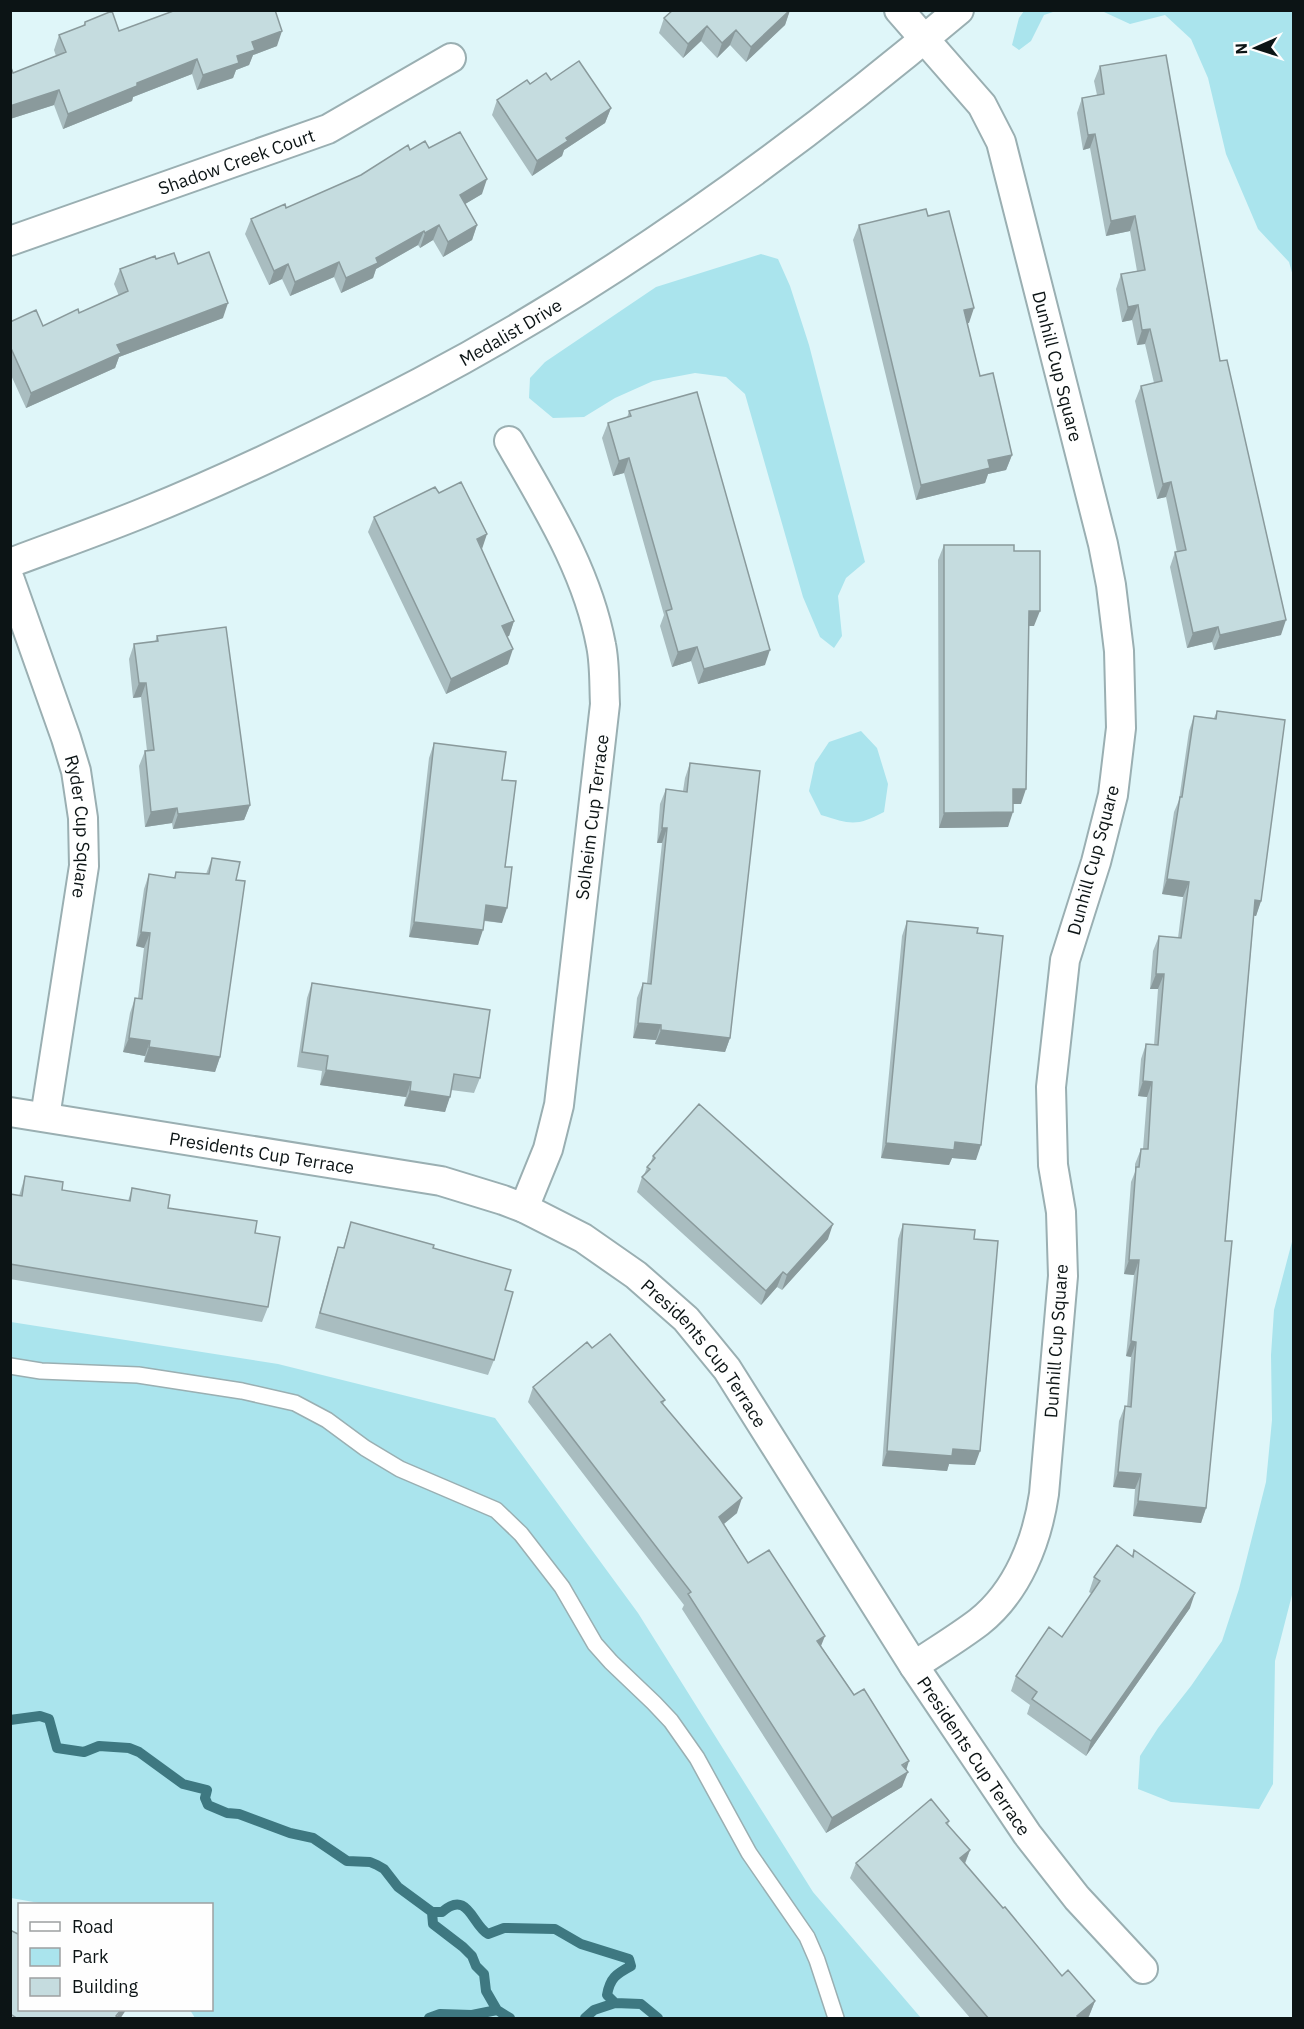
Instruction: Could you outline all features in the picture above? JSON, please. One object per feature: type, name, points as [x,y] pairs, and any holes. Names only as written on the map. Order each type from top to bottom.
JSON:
[{"type":"street","name":"Dunhill Cup Square","points":[[899,10],[982,105],[1002,141],[1103,544],[1111,585],[1119,651],[1121,728],[1113,795],[1096,862],[1065,960],[1051,1087],[1053,1165],[1061,1212],[1063,1276],[1040,1523],[1025,1562],[1007,1592],[980,1621],[914,1666]]},
{"type":"street","name":"Medalist Drive","points":[[10,563],[147,512],[286,450],[433,375],[554,305],[687,219],[806,135],[959,10]]},
{"type":"street","name":"Shadow Creek Court","points":[[10,241],[328,129],[451,58]]},
{"type":"street","name":"Solheim Cup Terrace","points":[[509,441],[569,547],[588,593],[602,646],[605,705],[559,1106],[548,1149],[524,1208]]},
{"type":"street","name":"Ryder Cup Square","points":[[10,580],[66,738],[76,771],[83,818],[84,866],[45,1117]]},
{"type":"street","name":"Presidents Cup Terrace","points":[[10,1112],[441,1181],[524,1208],[583,1238],[636,1275],[686,1319],[727,1369],[914,1666],[1026,1834],[1077,1898],[1143,1969]]},
{"type":"lane","points":[[10,1366],[41,1371],[138,1375],[242,1391],[295,1403],[327,1420],[365,1448],[400,1469],[496,1510],[521,1534],[562,1587],[595,1644],[671,1721],[697,1758],[749,1853],[807,1937],[836,2019]]},
{"type":"green space","points":[[1024,11],[1056,11],[1044,15],[1031,41],[1019,50],[1012,45],[1019,18]]},
{"type":"green space","points":[[1095,11],[1293,11],[1293,276],[1289,262],[1258,229],[1226,154],[1208,78],[1191,39],[1165,15],[1130,24],[1104,12]]},
{"type":"green space","points":[[761,254],[778,259],[790,286],[809,345],[865,562],[846,578],[838,596],[842,636],[834,648],[820,637],[803,597],[745,394],[726,377],[695,373],[653,381],[615,398],[584,417],[553,418],[529,398],[530,378],[545,362],[656,287]]},
{"type":"green space","points":[[861,731],[877,748],[888,784],[884,812],[859,822],[821,815],[809,791],[815,763],[829,742]]},
{"type":"green space","points":[[1293,1238],[1293,1591],[1275,1661],[1273,1784],[1259,1809],[1171,1802],[1138,1789],[1140,1756],[1222,1641],[1239,1589],[1266,1482],[1272,1420],[1271,1355],[1274,1310]]},
{"type":"green space","points":[[11,1322],[278,1364],[495,1418],[638,1613],[813,1892],[921,2018],[195,2018],[191,2011],[213,2011],[213,1903],[39,1903],[11,1898]]},
{"type":"building","points":[[176,10],[275,10],[282,31],[252,42],[255,50],[237,56],[239,63],[203,75],[197,59],[68,114],[59,90],[10,106],[10,65],[13,73],[66,52],[59,35],[112,11],[119,31]]},
{"type":"building","points":[[673,10],[790,10],[751,47],[736,30],[722,43],[707,26],[688,44],[664,18]]},
{"type":"building","points":[[1166,55],[1220,361],[1227,360],[1286,620],[1220,635],[1218,627],[1193,633],[1175,552],[1186,550],[1171,482],[1163,484],[1141,386],[1162,381],[1150,329],[1142,330],[1138,305],[1128,307],[1121,274],[1145,270],[1135,216],[1111,221],[1095,134],[1088,135],[1082,98],[1104,94],[1100,66]]},
{"type":"building","points":[[579,61],[611,108],[566,138],[568,141],[537,161],[497,100],[527,80],[530,84],[546,73],[551,80]]},
{"type":"building","points":[[460,132],[487,179],[460,195],[477,225],[448,242],[439,225],[425,233],[424,231],[376,258],[378,263],[346,278],[339,262],[295,282],[288,264],[274,271],[251,219],[285,204],[286,208],[361,175],[408,145],[410,150],[425,141],[429,148]]},
{"type":"building","points":[[926,209],[928,216],[949,211],[974,308],[964,310],[980,376],[993,373],[1012,455],[988,460],[990,468],[921,485],[859,225]]},
{"type":"building","points":[[209,252],[228,303],[117,345],[121,353],[31,393],[10,346],[10,322],[36,310],[43,326],[78,309],[79,313],[128,291],[120,269],[155,256],[156,259],[174,253],[178,264]]},
{"type":"building","points":[[697,392],[770,650],[704,669],[697,647],[678,652],[666,611],[672,609],[629,458],[619,461],[608,423],[631,416],[629,411]]},
{"type":"building","points":[[461,482],[487,534],[477,539],[514,621],[502,626],[513,649],[451,679],[374,517],[435,487],[439,493]]},
{"type":"building","points":[[944,545],[1014,545],[1014,551],[1040,551],[1040,611],[1029,611],[1026,789],[1013,789],[1013,812],[944,813]]},
{"type":"building","points":[[226,627],[250,805],[178,814],[177,808],[151,812],[145,751],[154,750],[146,683],[139,683],[134,644],[158,641],[157,636]]},
{"type":"building","points":[[1217,711],[1285,720],[1261,901],[1255,900],[1225,1241],[1232,1241],[1206,1508],[1138,1501],[1141,1474],[1118,1472],[1125,1406],[1131,1407],[1136,1342],[1131,1341],[1139,1260],[1129,1260],[1136,1167],[1139,1167],[1141,1149],[1148,1149],[1152,1082],[1143,1081],[1146,1044],[1158,1045],[1164,974],[1156,974],[1159,936],[1181,938],[1189,882],[1167,879],[1180,797],[1182,797],[1194,716],[1216,719]]},
{"type":"building","points":[[434,743],[506,752],[502,780],[516,781],[505,867],[512,867],[507,908],[486,905],[483,930],[414,922]]},
{"type":"building","points":[[690,763],[760,771],[730,1038],[661,1030],[661,1025],[638,1023],[643,983],[651,984],[667,828],[662,828],[666,789],[687,792]]},
{"type":"building","points":[[212,858],[240,862],[236,880],[245,881],[220,1057],[149,1047],[150,1041],[129,1038],[135,998],[142,999],[150,933],[141,932],[149,874],[175,878],[176,872],[209,874]]},
{"type":"building","points":[[907,921],[978,928],[977,933],[1003,936],[981,1145],[955,1142],[954,1150],[886,1143]]},
{"type":"building","points":[[312,983],[490,1010],[480,1078],[454,1074],[450,1097],[410,1091],[411,1082],[326,1070],[328,1056],[302,1052]]},
{"type":"building","points":[[699,1104],[833,1224],[787,1275],[783,1272],[766,1291],[642,1177],[650,1169],[647,1167],[655,1158],[653,1156]]},
{"type":"building","points":[[25,1176],[63,1182],[62,1190],[130,1201],[132,1188],[170,1195],[168,1208],[257,1221],[255,1233],[280,1237],[268,1307],[10,1264],[10,1194],[22,1196]]},
{"type":"building","points":[[351,1222],[434,1245],[433,1248],[511,1270],[505,1290],[513,1292],[494,1360],[320,1313],[338,1247],[344,1248]]},
{"type":"building","points":[[903,1224],[975,1230],[974,1239],[998,1241],[980,1451],[953,1449],[952,1456],[887,1451]]},
{"type":"building","points":[[610,1334],[665,1400],[661,1402],[742,1498],[719,1517],[748,1563],[769,1550],[825,1636],[817,1641],[854,1695],[864,1689],[909,1761],[902,1765],[908,1772],[832,1818],[688,1594],[691,1592],[533,1387],[587,1342],[592,1348]]},
{"type":"building","points":[[1117,1545],[1133,1557],[1134,1550],[1195,1593],[1091,1741],[1032,1699],[1037,1692],[1016,1676],[1049,1627],[1062,1637],[1100,1581],[1094,1577]]},
{"type":"building","points":[[931,1799],[949,1821],[946,1823],[970,1850],[960,1858],[1003,1908],[1005,1907],[1062,1976],[1068,1970],[1095,2001],[1077,2016],[1079,2019],[989,2019],[856,1863]]},
{"type":"building","points":[[10,1930],[18,1934],[18,2011],[120,2011],[116,2016],[119,2019],[14,2019],[15,2017],[10,2014]]},
{"type":"waterway","points":[[10,1720],[40,1716],[49,1719],[57,1748],[84,1752],[99,1746],[129,1748],[139,1752],[183,1784],[207,1790],[205,1798],[208,1805],[290,1833],[313,1838],[347,1861],[370,1862],[377,1865],[384,1869],[398,1887],[432,1912],[442,1912],[458,1904],[464,1906],[482,1930],[488,1934],[504,1928],[555,1929],[581,1944],[629,1959],[631,1966],[614,1977],[607,1995],[615,2003],[641,2004],[658,2018]]},
{"type":"waterway","points":[[432,1912],[433,1924],[472,1956],[476,1966],[484,1974],[486,1991],[497,2010],[510,2018]]},
{"type":"waterway","points":[[585,2018],[594,2010],[615,2003]]},
{"type":"waterway","points":[[429,2018],[440,2014],[472,2015],[497,2010]]}]
